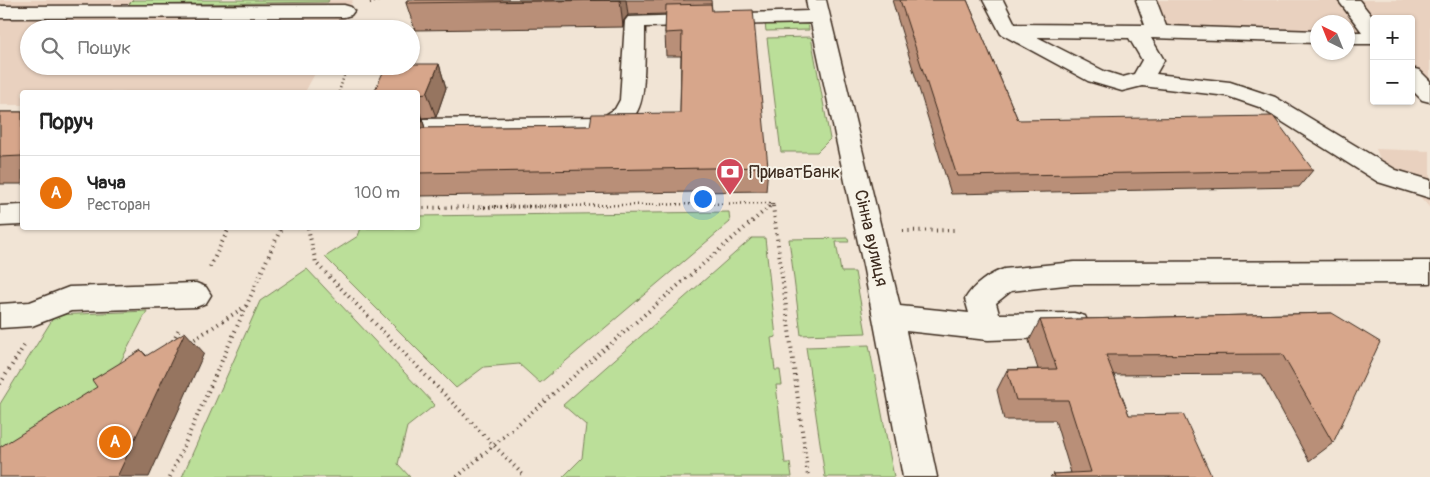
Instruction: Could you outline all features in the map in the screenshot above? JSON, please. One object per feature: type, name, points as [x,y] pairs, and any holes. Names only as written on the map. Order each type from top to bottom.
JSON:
[{"type":"street","points":[[993,0],[1008,30],[1096,76],[1122,84],[1142,79],[1230,89],[1267,102],[1387,176],[1430,189]]},
{"type":"street","points":[[1146,0],[1158,32]]},
{"type":"street","points":[[1348,0],[1370,28]]},
{"type":"street","points":[[0,12],[124,6],[344,10]]},
{"type":"street","points":[[420,127],[600,125],[610,123],[626,111],[632,100],[635,21],[818,9]]},
{"type":"street","name":"Сінна вулиця","points":[[818,9],[889,317],[920,477]]},
{"type":"street","points":[[1008,30],[1136,31],[1310,37]]},
{"type":"street","points":[[1136,31],[1153,60],[1142,79]]},
{"type":"street","points":[[1355,38],[1370,38]]},
{"type":"street","points":[[1415,78],[1430,95]]},
{"type":"street","points":[[0,216],[20,215]]},
{"type":"street","points":[[988,327],[980,299],[1004,280],[1074,273],[1430,272]]},
{"type":"street","points":[[0,316],[32,314],[69,299],[196,295]]},
{"type":"street","points":[[889,317],[988,327],[1097,324]]},
{"type":"path","points":[[367,4],[382,0]]},
{"type":"path","points":[[340,90],[344,75]]},
{"type":"path","points":[[420,208],[773,203]]},
{"type":"path","points":[[457,477],[773,203]]},
{"type":"path","points":[[773,203],[808,477]]},
{"type":"path","points":[[170,477],[280,230]]},
{"type":"path","points":[[308,230],[316,263],[525,477]]},
{"type":"path","points":[[869,231],[958,230]]},
{"type":"path","points":[[189,343],[246,306]]},
{"type":"shaded area","points":[[0,0],[353,0],[343,20],[20,20],[20,75],[314,75],[306,90],[20,90],[20,105],[0,105]]},
{"type":"shaded area","points":[[1146,0],[1430,0],[1430,95],[1415,79],[1415,15],[1370,15],[1370,38],[1355,38],[1355,15],[1310,15],[1310,37],[1158,32]]},
{"type":"shaded area","points":[[1376,149],[1430,151],[1430,208],[1408,183],[1387,176]]},
{"type":"green space","points":[[133,0],[329,0],[328,2],[128,5]]},
{"type":"green space","points":[[808,22],[809,30],[766,31],[765,23]]},
{"type":"green space","points":[[811,37],[830,139],[817,152],[781,152],[767,38]]},
{"type":"green space","points":[[729,212],[730,222],[540,383],[519,364],[484,367],[456,388],[325,257],[358,236],[360,230],[420,230],[420,216]]},
{"type":"green space","points":[[752,238],[765,238],[776,337],[771,338],[775,370],[780,370],[782,385],[776,385],[785,463],[790,463],[792,477],[563,477],[582,458],[586,425],[563,405]]},
{"type":"green space","points":[[848,238],[849,242],[836,242],[841,272],[855,272],[866,333],[801,335],[789,239]]},
{"type":"green space","points":[[307,269],[435,405],[407,427],[398,464],[410,477],[182,477],[260,301]]},
{"type":"green space","points":[[147,311],[108,386],[0,454],[0,404],[55,315]]},
{"type":"green space","points":[[869,345],[894,477],[825,477],[806,347]]},
{"type":"building","points":[[407,0],[620,0],[406,3]]},
{"type":"building","points":[[900,0],[967,0],[1018,120],[1273,116],[1313,170],[957,176]]},
{"type":"building","points":[[711,4],[712,11],[753,10],[768,167],[420,173],[420,128],[590,126],[592,114],[680,113],[682,32],[665,33],[666,5]]},
{"type":"building","points":[[420,64],[439,64],[427,93],[420,94],[420,90],[375,90],[382,75],[420,75]]},
{"type":"building","points":[[0,112],[20,112],[20,156],[0,157]]},
{"type":"building","points":[[1332,313],[1380,342],[1333,443],[1282,354],[1106,355],[1129,415],[1183,414],[1212,477],[1054,477],[1053,474],[1091,472],[1068,400],[1016,400],[1007,370],[1057,369],[1040,320]]},
{"type":"building","points":[[185,332],[117,477],[0,477],[0,447],[97,387],[92,380],[141,350],[146,356]]},
{"type":"place","name":"ПриватБанк","points":[[730,196]]},
{"type":"place","name":"Чача","points":[[115,442]]}]
